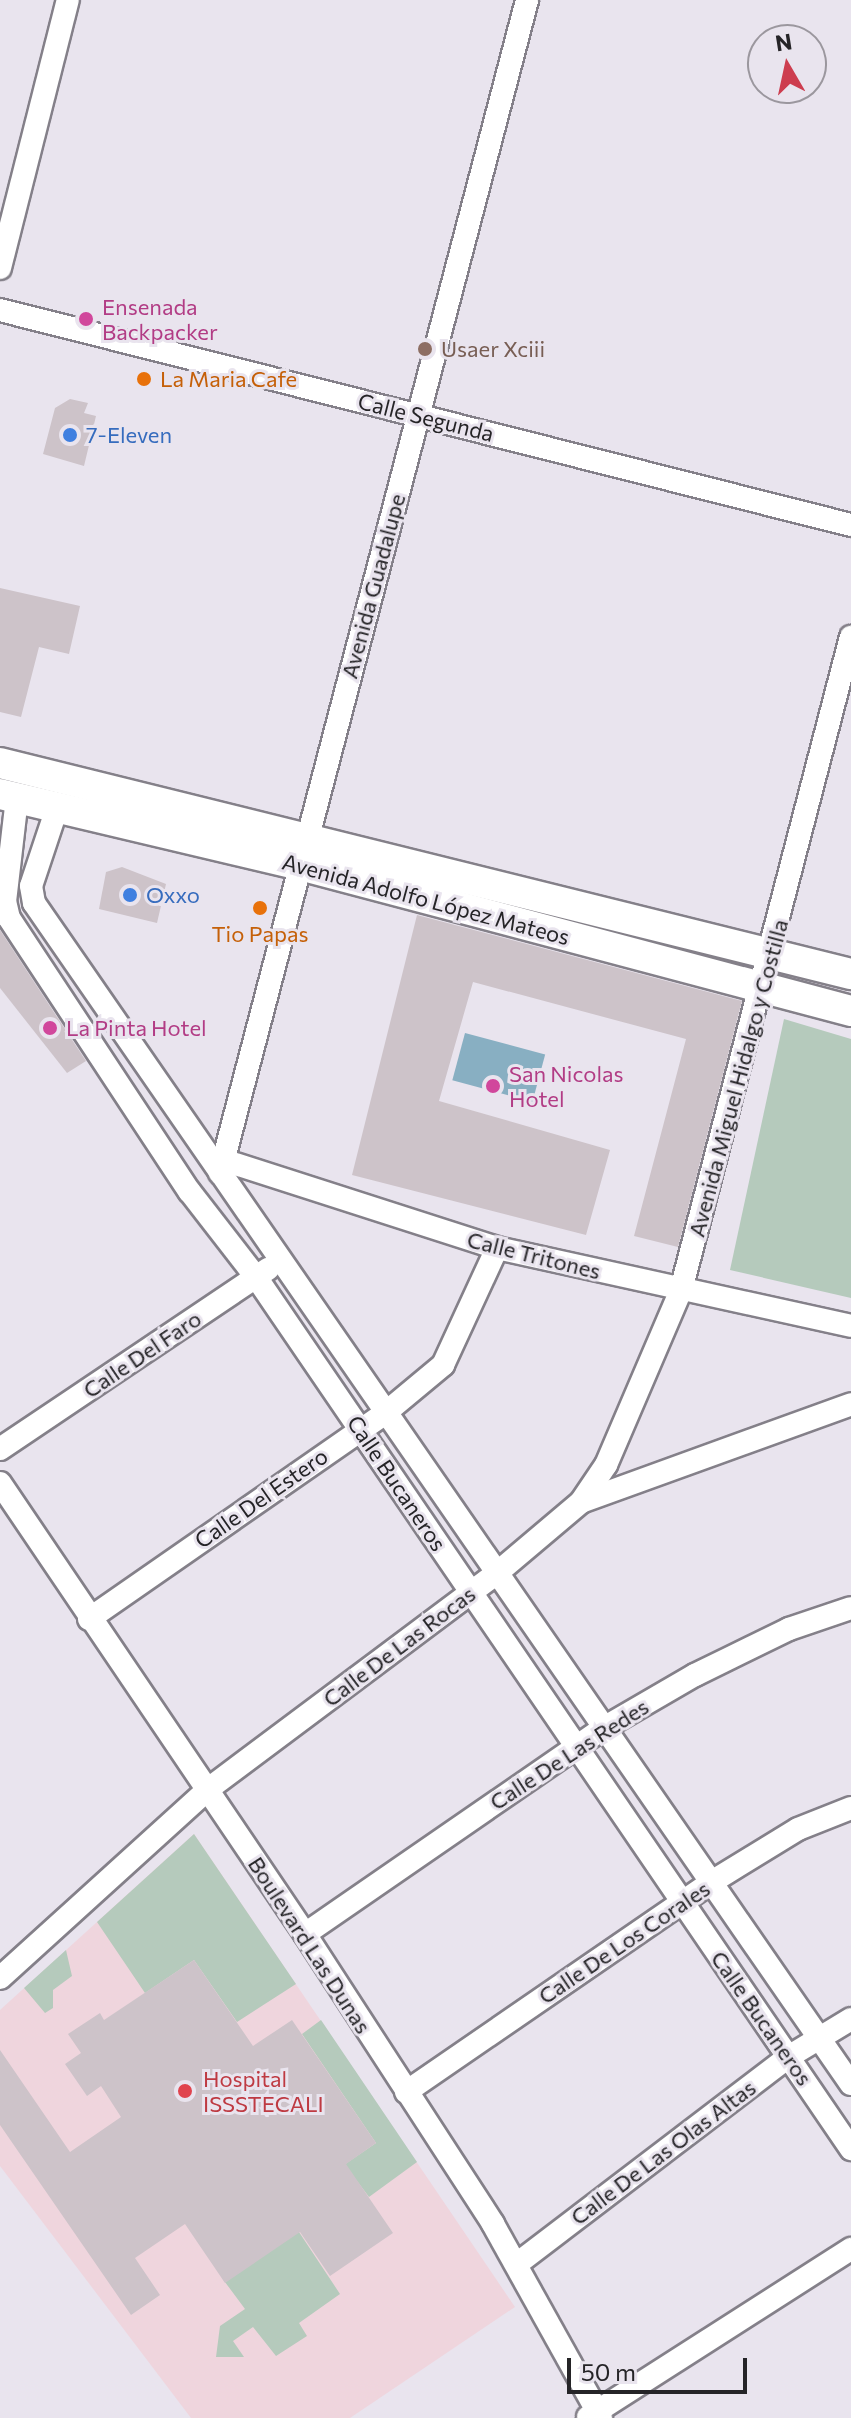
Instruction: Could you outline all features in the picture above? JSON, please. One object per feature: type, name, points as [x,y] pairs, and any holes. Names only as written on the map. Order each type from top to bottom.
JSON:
[{"type":"main road","name":"Avenida Adolfo López Mateos","points":[[0,763],[763,990],[851,1011]]},
{"type":"main road","name":"Avenida Adolfo López Mateos","points":[[8,796],[303,854],[771,954],[851,974]]},
{"type":"street","points":[[0,268],[68,0]]},
{"type":"street","name":"Avenida Guadalupe","points":[[221,1166],[527,0]]},
{"type":"street","name":"Calle Segunda","points":[[0,310],[851,525]]},
{"type":"street","name":"Avenida Miguel Hidalgo y Costilla","points":[[581,1502],[606,1465],[681,1290],[763,990],[851,637]]},
{"type":"street","name":"Calle Bucaneros","points":[[8,796],[4,920],[190,1192],[256,1277],[361,1428],[574,1748],[790,2056],[851,2149]]},
{"type":"street","name":"Calle Bucaneros","points":[[57,808],[31,886],[34,903],[221,1166],[384,1414],[607,1726],[710,1883],[851,2084]]},
{"type":"street","points":[[190,1192],[221,1166]]},
{"type":"street","name":"Calle Tritones","points":[[221,1166],[497,1248],[851,1326]]},
{"type":"street","name":"Calle Del Estero","points":[[89,1619],[384,1414],[443,1365],[497,1248]]},
{"type":"street","name":"Calle Del Faro","points":[[0,1449],[284,1259]]},
{"type":"street","name":"Calle De Las Rocas","points":[[0,1978],[207,1790],[497,1573],[581,1502],[851,1404]]},
{"type":"street","name":"Boulevard Las Dunas","points":[[0,1483],[89,1619],[305,1934],[518,2263],[595,2416]]},
{"type":"street","name":"Calle De Las Redes","points":[[305,1934],[607,1726],[762,1642],[851,1608]]},
{"type":"street","name":"Calle De Los Corales","points":[[406,2092],[710,1883],[798,1829],[851,1808]]},
{"type":"street","name":"Calle De Las Olas Altas","points":[[518,2263],[790,2056],[851,2019]]},
{"type":"street","points":[[595,2416],[851,2249]]},
{"type":"shaded area","name":"Hospital ISSSTECALI","points":[[194,1834],[515,2307],[350,2418],[191,2418],[0,2166],[0,2010]]},
{"type":"green space","points":[[784,1019],[851,1039],[851,1298],[730,1270]]},
{"type":"green space","points":[[194,1834],[296,1984],[237,2022],[194,1960],[145,1993],[97,1922]]},
{"type":"green space","points":[[66,1950],[72,1976],[53,1990],[53,2008],[45,2013],[24,1988]]},
{"type":"green space","points":[[321,2020],[417,2162],[369,2197],[357,2181],[325,2178],[376,2143],[302,2034]]},
{"type":"green space","points":[[256,2167],[340,2294],[299,2323],[307,2336],[276,2356],[253,2327],[233,2341],[244,2357],[216,2357],[220,2326],[245,2309],[222,2278],[287,2240]]},
{"type":"water","points":[[465,1033],[545,1054],[532,1102],[452,1080]]},
{"type":"building","name":"7-Eleven","points":[[70,399],[88,403],[84,413],[96,416],[84,466],[43,454],[55,408]]},
{"type":"building","points":[[0,588],[80,606],[69,654],[39,647],[21,717],[0,712]]},
{"type":"building","points":[[122,867],[166,884],[157,923],[99,909],[106,872]]},
{"type":"building","points":[[417,915],[742,1001],[678,1247],[634,1236],[686,1039],[473,982],[439,1101],[610,1150],[586,1235],[352,1175]]},
{"type":"building","name":"La Pinta Hotel","points":[[0,930],[86,1061],[67,1073],[0,988]]},
{"type":"building","points":[[194,1960],[253,2046],[292,2020],[376,2143],[346,2164],[393,2233],[330,2276],[300,2232],[225,2283],[185,2224],[135,2258],[160,2295],[131,2315],[0,2125],[0,2050],[70,2152],[121,2117],[101,2086],[87,2096],[65,2064],[81,2053],[68,2034],[100,2013],[104,2020]]},
{"type":"place","name":"Ensenada Backpacker","points":[[86,319]]},
{"type":"place","name":"Usaer Xciii","points":[[425,349]]},
{"type":"place","name":"La Maria Cafe","points":[[144,379]]},
{"type":"place","name":"7-Eleven","points":[[70,435]]},
{"type":"place","name":"Oxxo","points":[[130,895]]},
{"type":"place","name":"Tio Papas","points":[[260,908]]},
{"type":"place","name":"La Pinta Hotel","points":[[50,1028]]},
{"type":"place","name":"San Nicolas Hotel","points":[[493,1086]]},
{"type":"place","name":"Hospital ISSSTECALI","points":[[185,2091]]}]
